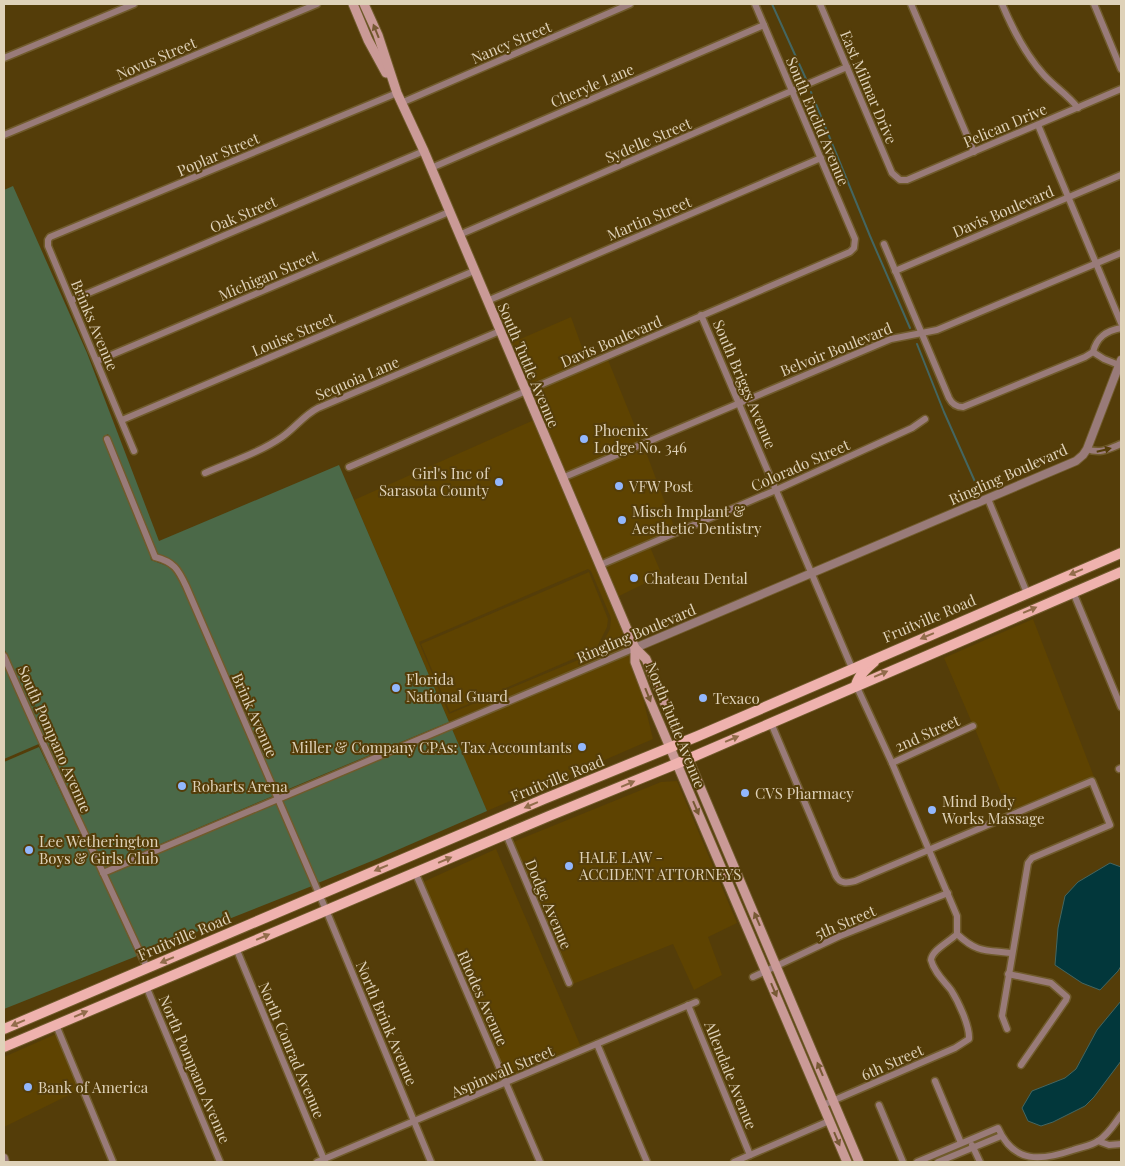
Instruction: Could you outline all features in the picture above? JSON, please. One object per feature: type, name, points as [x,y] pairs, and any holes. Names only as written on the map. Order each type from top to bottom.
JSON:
[{"type":"main road","name":"South Tuttle Avenue","points":[[352,4],[368,40],[397,93]]},
{"type":"main road","name":"South Tuttle Avenue","points":[[364,4],[378,35],[401,103],[424,151],[635,648]]},
{"type":"main road","name":"Fruitville Road","points":[[4,1029],[670,747],[1121,553]]},
{"type":"main road","name":"Fruitville Road","points":[[4,1047],[415,872],[677,764],[1121,572]]},
{"type":"main road","name":"North Tuttle Avenue","points":[[635,648],[646,659],[859,1162]]},
{"type":"main road","name":"North Tuttle Avenue","points":[[635,648],[635,662],[846,1162]]},
{"type":"main road","points":[[856,685],[858,678],[865,669],[884,654]]},
{"type":"street","points":[[4,58],[134,4]]},
{"type":"street","name":"Novus Street","points":[[4,135],[317,4]]},
{"type":"street","name":"Nancy Street","points":[[401,103],[630,4]]},
{"type":"street","name":"South Euclid Avenue","points":[[755,4],[855,239],[854,248]]},
{"type":"street","name":"East Milmar Drive","points":[[820,4],[892,173],[898,179]]},
{"type":"street","points":[[911,4],[974,152]]},
{"type":"street","points":[[1002,4],[1018,39],[1033,62],[1078,108]]},
{"type":"street","points":[[1094,4],[1121,69]]},
{"type":"street","name":"Cheryle Lane","points":[[431,168],[764,25]]},
{"type":"street","name":"Sydelle Street","points":[[459,235],[848,67]]},
{"type":"street","name":"Pelican Drive","points":[[898,179],[907,180],[1121,89]]},
{"type":"street","name":"Poplar Street","points":[[49,239],[397,93]]},
{"type":"street","points":[[1038,125],[1121,323]]},
{"type":"street","name":"Oak Street","points":[[72,300],[424,151]]},
{"type":"street","name":"Martin Street","points":[[487,301],[820,158]]},
{"type":"street","name":"Davis Boulevard","points":[[895,271],[1121,175]]},
{"type":"street","name":"Michigan Street","points":[[97,362],[449,212]]},
{"type":"street","name":"Brinks Avenue","points":[[49,239],[48,246],[134,451]]},
{"type":"street","points":[[884,244],[949,398],[954,404],[963,407],[1093,352]]},
{"type":"street","name":"Davis Boulevard","points":[[349,467],[850,252],[854,248]]},
{"type":"street","name":"Belvoir Boulevard","points":[[562,478],[891,338],[936,330],[1121,253]]},
{"type":"street","name":"Louise Street","points":[[122,420],[474,271]]},
{"type":"street","name":"South Briggs Avenue","points":[[701,315],[852,668]]},
{"type":"street","points":[[1093,352],[1095,342],[1104,334],[1121,328]]},
{"type":"street","name":"Sequoia Lane","points":[[204,473],[276,441],[318,408],[500,331]]},
{"type":"street","points":[[1093,352],[1104,359],[1120,362]]},
{"type":"street","name":"Ringling Boulevard","points":[[103,873],[1076,461],[1084,455],[1120,362]]},
{"type":"street","name":"Colorado Street","points":[[600,565],[776,490],[912,428],[924,419]]},
{"type":"street","name":"Brink Avenue","points":[[107,439],[155,557],[172,564],[182,579],[319,894]]},
{"type":"street","points":[[1087,448],[1095,452],[1104,452],[1121,444]]},
{"type":"street","points":[[988,499],[1027,593]]},
{"type":"street","points":[[1073,592],[1121,707]]},
{"type":"street","name":"South Pompano Avenue","points":[[4,656],[41,743],[147,968]]},
{"type":"street","points":[[856,685],[958,916],[957,934],[969,945],[978,949],[1011,952]]},
{"type":"street","points":[[771,723],[838,878],[843,882],[855,881],[1092,781],[1110,825],[1029,860],[1011,952],[1002,1016],[1006,1029]]},
{"type":"street","name":"2nd Street","points":[[892,763],[973,726]]},
{"type":"street","name":"Dodge Avenue","points":[[506,834],[569,983]]},
{"type":"street","name":"Rhodes Avenue","points":[[415,872],[540,1162]]},
{"type":"street","name":"5th Street","points":[[753,977],[840,936],[948,893]]},
{"type":"street","name":"North Brink Avenue","points":[[319,894],[431,1162]]},
{"type":"street","name":"6th Street","points":[[823,1105],[955,1048],[970,1038],[956,999],[934,969],[931,960],[935,951],[957,934]]},
{"type":"street","name":"North Conrad Avenue","points":[[236,948],[322,1161]]},
{"type":"street","points":[[1008,974],[1051,983],[1067,997],[1022,1065]]},
{"type":"street","name":"North Pompano Avenue","points":[[146,986],[220,1162]]},
{"type":"street","name":"Aspinwall Street","points":[[322,1161],[696,1002]]},
{"type":"street","name":"Allendale Avenue","points":[[688,1005],[750,1155]]},
{"type":"street","points":[[56,1025],[112,1162]]},
{"type":"street","points":[[597,1044],[647,1162]]},
{"type":"street","points":[[935,1081],[962,1143]]},
{"type":"street","points":[[879,1105],[903,1162]]},
{"type":"street","points":[[917,1162],[998,1128],[1002,1136],[1017,1151],[1036,1158],[1052,1157],[1098,1141],[1121,1115]]},
{"type":"street","points":[[734,1162],[829,1121]]},
{"type":"street","points":[[938,1162],[1002,1136]]},
{"type":"street","points":[[970,1140],[980,1162]]},
{"type":"street","points":[[1098,1141],[1109,1144],[1121,1144]]},
{"type":"street","points":[[4,1158],[6,1162]]},
{"type":"shaded area","points":[[571,317],[587,361],[527,387],[509,344]]},
{"type":"shaded area","points":[[608,360],[641,441],[564,473],[530,394]]},
{"type":"shaded area","points":[[534,420],[631,646],[449,722],[354,500]],"holes":[[[588,569],[591,571],[611,618],[610,629],[600,648],[595,653],[449,714],[419,642]]]},
{"type":"shaded area","points":[[644,447],[675,529],[602,560],[567,480]]},
{"type":"shaded area","points":[[650,547],[662,575],[617,597],[604,567]]},
{"type":"shaded area","points":[[589,572],[608,619],[607,627],[597,647],[594,650],[450,712],[421,644]]},
{"type":"shaded area","points":[[1033,619],[1096,782],[1093,777],[1009,812],[975,729],[977,728],[974,722],[972,723],[944,658]]},
{"type":"shaded area","points":[[632,654],[653,739],[487,811],[452,729]]},
{"type":"shaded area","points":[[677,781],[737,923],[708,937],[722,975],[694,990],[673,944],[573,984],[513,842],[661,782]]},
{"type":"shaded area","points":[[496,849],[581,1047],[508,1078],[423,882]]},
{"type":"shaded area","points":[[56,1034],[79,1090],[4,1127],[4,1057]]},
{"type":"green space","points":[[13,186],[87,353],[159,541],[339,465],[449,722],[279,793],[185,577],[174,562],[158,554],[108,434],[103,437],[149,548],[151,560],[170,567],[180,580],[273,796],[104,868],[44,741],[4,648],[4,190]]},
{"type":"green space","points":[[4,656],[41,743],[4,759]]},
{"type":"green space","points":[[452,729],[487,811],[318,883],[282,800]]},
{"type":"green space","points":[[39,747],[137,956],[4,1009],[4,762]]},
{"type":"green space","points":[[276,803],[312,886],[143,953],[108,875]]},
{"type":"water","points":[[1110,863],[1121,867],[1121,966],[1100,990],[1082,983],[1055,965],[1058,928],[1065,896],[1078,882]]},
{"type":"water","points":[[1121,1001],[1121,1061],[1094,1097],[1085,1106],[1053,1122],[1041,1126],[1028,1121],[1022,1108],[1032,1091],[1065,1078],[1076,1069],[1097,1030]]},
{"type":"waterway","points":[[772,4],[806,79]]},
{"type":"waterway","points":[[811,92],[910,328]]},
{"type":"waterway","points":[[917,344],[944,412],[976,484]]},
{"type":"place","name":"Phoenix Lodge No. 346","points":[[584,439]]},
{"type":"place","name":"Girl's Inc of Sarasota County","points":[[499,482]]},
{"type":"place","name":"VFW Post","points":[[619,486]]},
{"type":"place","name":"Misch Implant & Aesthetic Dentistry","points":[[622,520]]},
{"type":"place","name":"Chateau Dental","points":[[634,578]]},
{"type":"place","name":"Florida National Guard","points":[[396,688]]},
{"type":"place","name":"Texaco","points":[[703,698]]},
{"type":"place","name":"Miller & Company CPAs: Tax Accountants","points":[[582,747]]},
{"type":"place","name":"Robarts Arena","points":[[182,786]]},
{"type":"place","name":"CVS Pharmacy","points":[[745,793]]},
{"type":"place","name":"Mind Body Works Massage","points":[[932,810]]},
{"type":"place","name":"Lee Wetherington Boys & Girls Club","points":[[29,850]]},
{"type":"place","name":"HALE LAW - ACCIDENT ATTORNEYS","points":[[569,866]]},
{"type":"place","name":"Bank of America","points":[[28,1087]]}]
